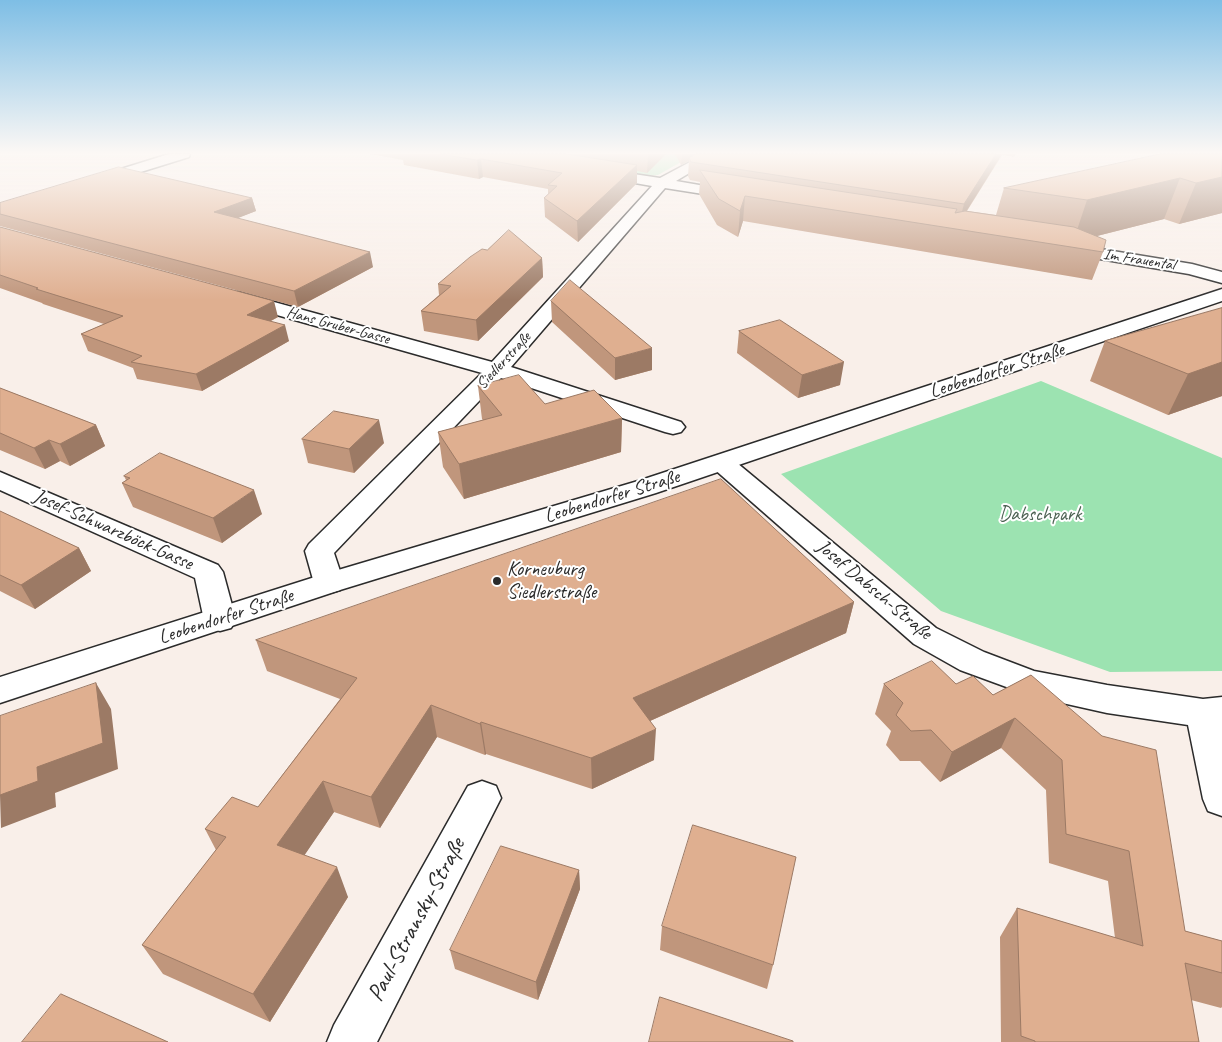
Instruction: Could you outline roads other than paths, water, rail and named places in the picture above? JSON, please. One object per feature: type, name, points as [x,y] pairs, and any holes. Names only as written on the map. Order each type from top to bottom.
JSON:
[{"type":"street","name":"Siedlerstraße","points":[[329,583],[319,551],[497,370],[645,203]]},
{"type":"street","name":"Im Frauental","points":[[1046,245],[1192,269],[1222,278]]},
{"type":"street","name":"Hans Gruber-Gasse","points":[[220,293],[497,370],[673,427]]},
{"type":"street","name":"Leobendorfer Straße","points":[[0,690],[329,583],[722,463],[1222,295]]},
{"type":"street","name":"Josef Dabsch-Straße","points":[[722,463],[925,636],[972,661],[1031,683],[1107,699],[1213,712]]},
{"type":"street","name":"Josef-Schwarzböck-Gasse","points":[[0,480],[208,572],[220,620]]},
{"type":"street","points":[[1213,712],[1222,799]]},
{"type":"street","name":"Paul-Stransky-Straße","points":[[351,1042],[482,798]]},
{"type":"place","name":"Korneuburg Siedlerstraße","points":[[497,581]]},
{"type":"park label","name":"Dabschpark","points":[[1040,515]]}]
